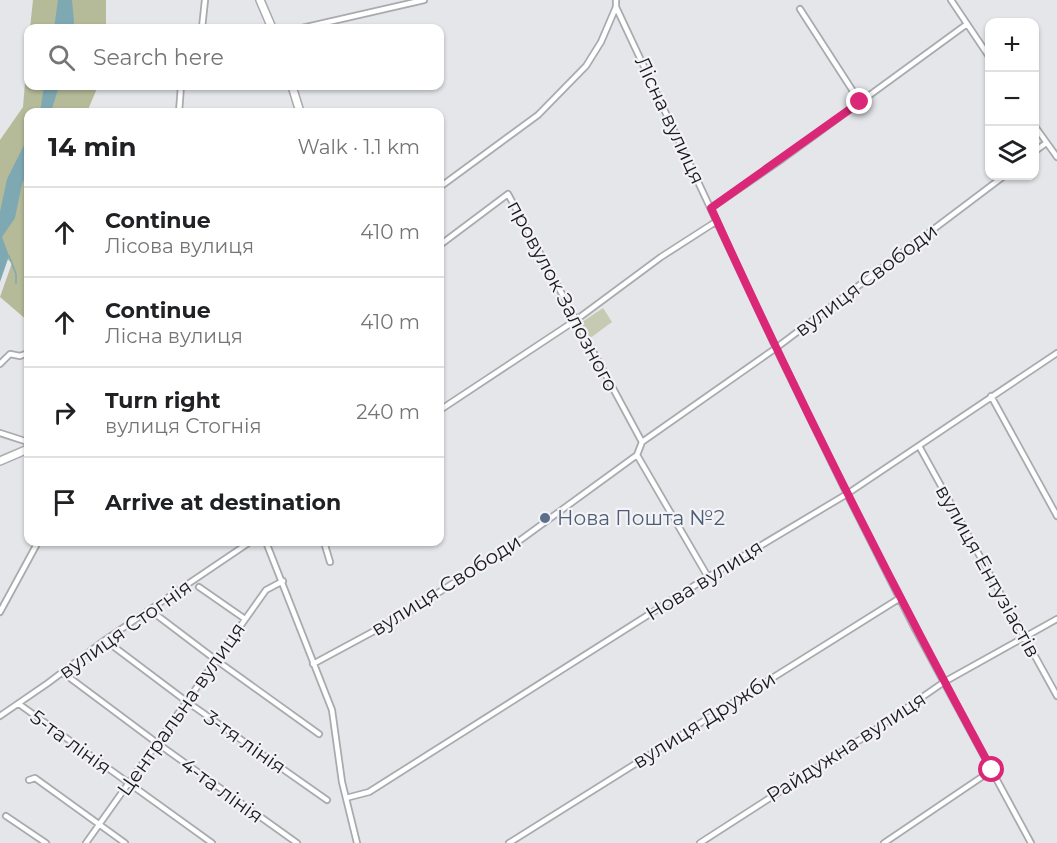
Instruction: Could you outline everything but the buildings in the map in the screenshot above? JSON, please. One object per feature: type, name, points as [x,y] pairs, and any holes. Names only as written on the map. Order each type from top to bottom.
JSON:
[{"type":"street","points":[[202,24],[205,0]]},
{"type":"street","points":[[260,0],[270,24]]},
{"type":"street","points":[[319,24],[424,0]]},
{"type":"street","points":[[444,184],[538,115],[586,66],[601,42],[616,7],[616,0]]},
{"type":"street","points":[[951,0],[985,51]]},
{"type":"street","name":"Лісна вулиця","points":[[616,7],[847,494],[1031,843]]},
{"type":"street","points":[[800,9],[860,102]]},
{"type":"street","points":[[711,208],[967,24]]},
{"type":"street","points":[[179,108],[181,90]]},
{"type":"street","points":[[292,90],[299,108]]},
{"type":"street","points":[[1036,126],[1057,157]]},
{"type":"street","points":[[1039,149],[1046,143]]},
{"type":"street","name":"вулиця Свободи","points":[[642,442],[776,348],[999,180]]},
{"type":"street","name":"провулок Залозного","points":[[444,242],[508,194],[642,442]]},
{"type":"street","points":[[444,407],[576,320],[661,257],[717,220]]},
{"type":"street","name":"Нова вулиця","points":[[346,798],[369,792],[708,577],[847,494],[1057,353]]},
{"type":"street","points":[[0,364],[10,354],[24,354]]},
{"type":"street","points":[[991,396],[1057,516]]},
{"type":"street","points":[[0,433],[24,441]]},
{"type":"street","points":[[642,442],[637,455],[708,577]]},
{"type":"street","name":"вулиця Ентузіастів","points":[[919,446],[1057,696]]},
{"type":"street","points":[[0,461],[24,451]]},
{"type":"street","name":"вулиця Свободи","points":[[313,664],[402,616],[519,541],[637,455]]},
{"type":"street","points":[[0,612],[36,546]]},
{"type":"street","name":"вулиця Стогнія","points":[[0,716],[19,705],[105,640],[244,546]]},
{"type":"street","points":[[268,546],[332,710],[346,798],[357,843]]},
{"type":"street","points":[[325,546],[330,562]]},
{"type":"street","name":"Центральна вулиця","points":[[86,843],[266,590],[283,581]]},
{"type":"street","points":[[199,587],[245,619]]},
{"type":"street","name":"вулиця Дружби","points":[[508,843],[900,598]]},
{"type":"street","points":[[150,610],[319,734]]},
{"type":"street","name":"Райдужна вулиця","points":[[700,843],[869,734],[944,681],[1057,619]]},
{"type":"street","name":"3-тя лінія","points":[[105,640],[186,701],[327,800]]},
{"type":"street","name":"4-та лінія","points":[[62,672],[297,843]]},
{"type":"street","name":"5-та лінія","points":[[19,705],[212,843]]},
{"type":"street","points":[[884,843],[992,770]]},
{"type":"street","points":[[29,780],[35,778],[125,843]]},
{"type":"street","points":[[6,816],[46,843]]},
{"type":"green space","points":[[33,0],[106,0],[106,24],[30,24]]},
{"type":"green space","points":[[24,90],[96,90],[89,108],[24,108],[24,318],[0,297],[12,263],[0,253],[0,140],[23,107]]},
{"type":"green space","points":[[603,308],[612,322],[589,339],[581,325],[582,322]]},
{"type":"water","points":[[58,0],[72,0],[74,24],[55,24]]},
{"type":"water","points":[[43,90],[58,90],[52,108],[41,108]]},
{"type":"water","points":[[24,145],[24,179],[15,218],[2,237],[9,256],[0,282],[0,212],[7,179]]},
{"type":"waterway","points":[[9,256],[16,274],[16,283]]},
{"type":"place","name":"Нова Пошта №2","points":[[545,518]]},
{"type":"route","points":[[860,102],[711,208],[847,494],[913,625],[992,770]]}]
